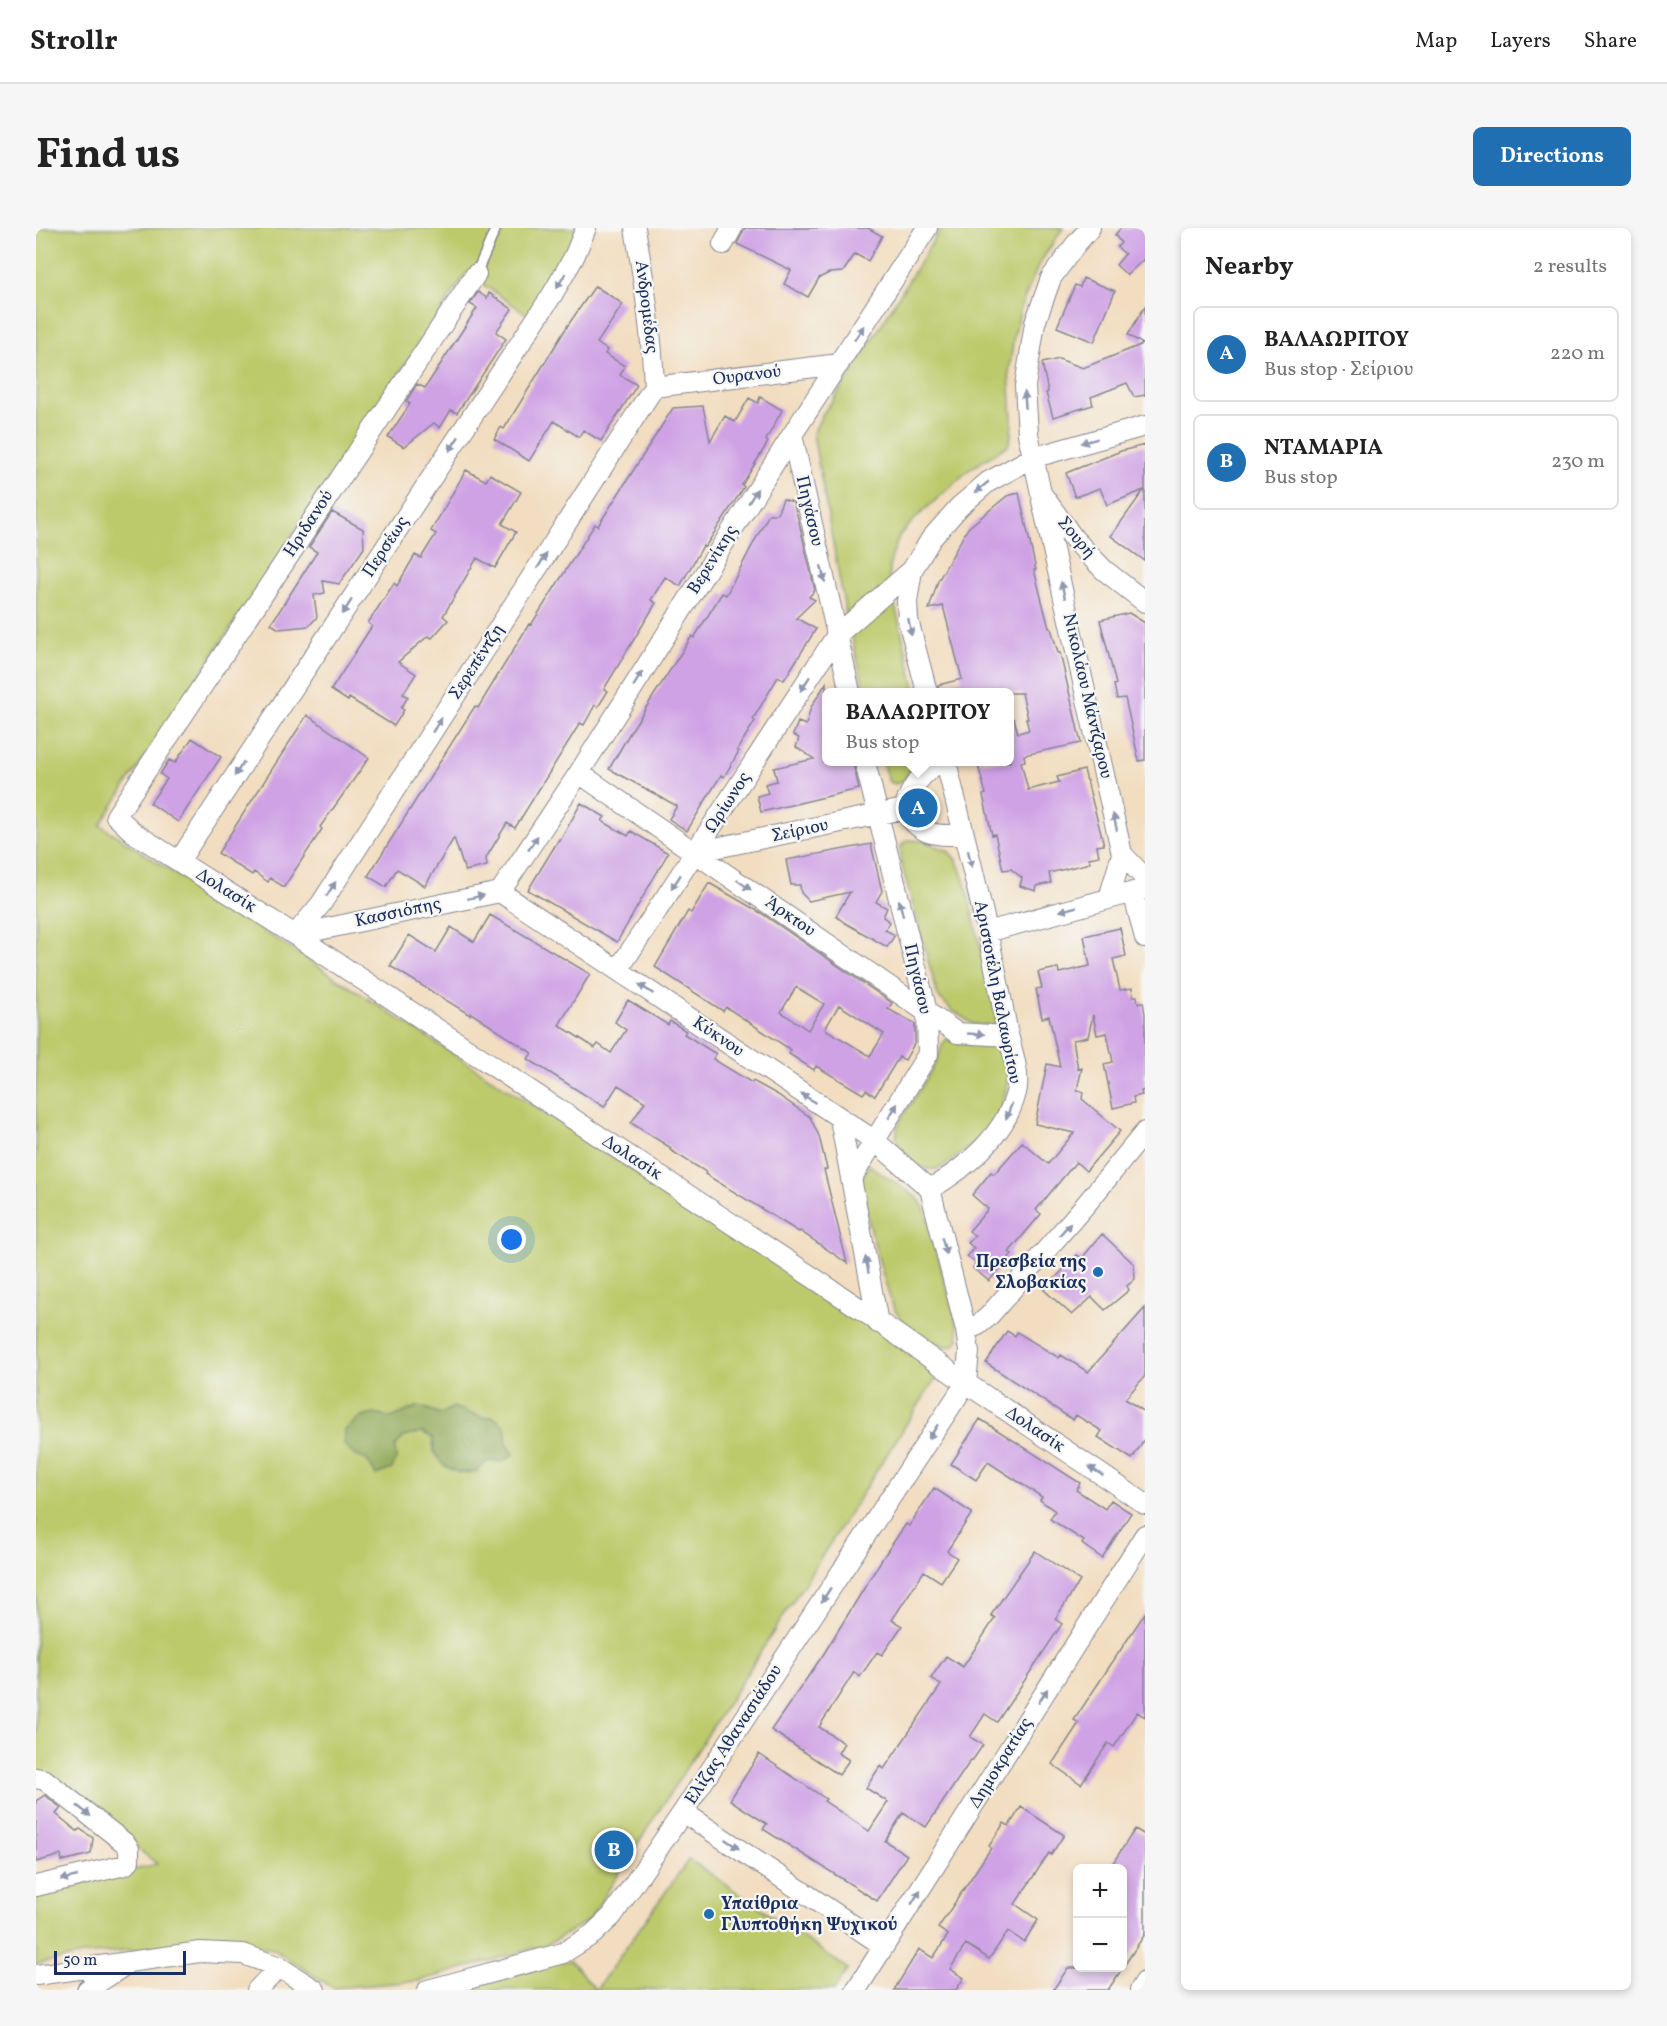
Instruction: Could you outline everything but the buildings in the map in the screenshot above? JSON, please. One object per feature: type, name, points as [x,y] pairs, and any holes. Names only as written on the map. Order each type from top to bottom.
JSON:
[{"type":"street","name":"Περσέως","points":[[179,861],[552,295],[574,257],[586,228]]},
{"type":"street","name":"Ανδρομέδας","points":[[635,228],[651,336],[654,387]]},
{"type":"street","name":"Βερενίκης","points":[[500,892],[927,228]]},
{"type":"street","name":"Σουρή","points":[[1090,228],[1051,278],[1035,323],[1025,386],[1028,434],[1041,493],[1074,539],[1096,563],[1145,602]]},
{"type":"street","name":"Ηριδανού","points":[[116,816],[476,274]]},
{"type":"street","name":"Ουρανού","points":[[654,387],[839,364]]},
{"type":"street","name":"Σερεπέντζη","points":[[296,935],[321,904],[654,387]]},
{"type":"street","points":[[926,688],[908,620],[907,601],[912,570],[931,539],[959,507],[988,482],[1032,458],[1145,426]]},
{"type":"street","name":"Πηγάσου","points":[[792,435],[849,688]]},
{"type":"street","name":"Νικολάου Μάντζαρου","points":[[1041,493],[1122,854],[1109,898]]},
{"type":"street","name":"Ωρίωνος","points":[[618,970],[837,634],[912,570]]},
{"type":"street","name":"Πηγάσου","points":[[851,1179],[927,1054],[927,1012],[866,766]]},
{"type":"street","points":[[933,766],[920,777],[908,793],[904,809],[912,823],[927,831],[942,837],[964,834]]},
{"type":"street","name":"Αριστοτέλη Βαλαωρίτου","points":[[930,1189],[954,1175],[996,1134],[1006,1118],[1016,1091],[1016,1074],[987,932],[947,766]]},
{"type":"street","name":"Άρκτου","points":[[579,772],[957,1033],[1008,1036]]},
{"type":"street","name":"Σείριου","points":[[696,852],[904,809]]},
{"type":"street","name":"Δολασίκ","points":[[116,816],[134,833],[296,935],[852,1304],[1145,1504]]},
{"type":"street","points":[[1122,854],[1141,886],[1145,938]]},
{"type":"street","points":[[987,932],[1109,898],[1141,886]]},
{"type":"street","name":"Κασσιόπης","points":[[296,935],[500,892]]},
{"type":"street","name":"Κύκνου","points":[[500,892],[875,1141],[930,1189]]},
{"type":"street","points":[[840,1119],[878,1323]]},
{"type":"street","points":[[966,1329],[978,1325],[988,1317],[1145,1132]]},
{"type":"street","points":[[930,1189],[966,1329],[969,1352],[966,1383]]},
{"type":"street","name":"Ελίζας Αθανασιάδου","points":[[428,1990],[563,1953],[594,1934],[612,1916],[966,1383]]},
{"type":"street","name":"Δημοκρατίας","points":[[855,1990],[1145,1535]]},
{"type":"street","points":[[36,1778],[45,1780],[129,1849],[129,1862],[124,1865],[36,1886]]},
{"type":"street","points":[[683,1812],[884,1946]]},
{"type":"street","points":[[36,1975],[64,1981],[130,1961],[200,1952],[243,1954],[315,1990]]},
{"type":"street","points":[[87,1990],[130,1961]]},
{"type":"street","points":[[257,1990],[288,1978]]},
{"type":"street","points":[[1140,1990],[1145,1982]]},
{"type":"lane","name":"Ηριδανού","points":[[476,274],[496,228]]},
{"type":"green space","points":[[36,228],[585,228],[534,319],[466,273],[100,825],[941,1370],[589,1920],[549,1944],[419,1981],[333,1988],[273,1949],[226,1942],[83,1955],[36,1964],[36,1894],[157,1864],[53,1781],[36,1773]]},
{"type":"green space","points":[[941,228],[1063,228],[1039,264],[1022,304],[1014,336],[1009,372],[1012,419],[1008,445],[970,469],[917,517],[899,536],[891,559],[889,581],[915,688],[864,688],[845,609],[813,434],[822,415],[848,379]]},
{"type":"green space","points":[[883,766],[913,766],[904,780],[896,784],[889,782]]},
{"type":"green space","points":[[907,840],[924,841],[948,851],[957,861],[966,886],[992,996],[996,1017],[994,1026],[973,1024],[953,1011],[938,996],[901,862],[901,846]]},
{"type":"green space","points":[[947,1039],[982,1045],[999,1052],[1007,1070],[1006,1093],[998,1115],[988,1132],[945,1166],[929,1169],[904,1156],[898,1143],[897,1129]]},
{"type":"green space","points":[[869,1165],[918,1198],[925,1210],[957,1325],[959,1340],[951,1347],[935,1343],[920,1334],[895,1310],[881,1268],[862,1189],[861,1181]]},
{"type":"green space","points":[[419,1406],[441,1414],[453,1407],[483,1418],[493,1417],[505,1426],[507,1444],[514,1454],[502,1462],[488,1461],[476,1472],[459,1473],[443,1465],[434,1451],[433,1438],[422,1432],[404,1437],[395,1446],[396,1459],[392,1469],[376,1475],[367,1460],[354,1455],[344,1444],[345,1430],[360,1417],[375,1414],[391,1418]]},
{"type":"green space","name":"Υπαίθρια Γλυπτοθήκη Ψυχικού","points":[[689,1859],[848,1969],[834,1990],[596,1990]]},
{"type":"green space","points":[[570,1960],[596,1990],[455,1990]]},
{"type":"place","name":"ΒΑΛΑΩΡΙΤΟΥ","points":[[918,808]]},
{"type":"place","name":"Πρεσβεία της Σλοβακίας","points":[[1098,1272]]},
{"type":"place","name":"ΝΤΑΜΑΡΙΑ","points":[[614,1850]]},
{"type":"place","name":"Υπαίθρια Γλυπτοθήκη Ψυχικού","points":[[709,1914]]}]
